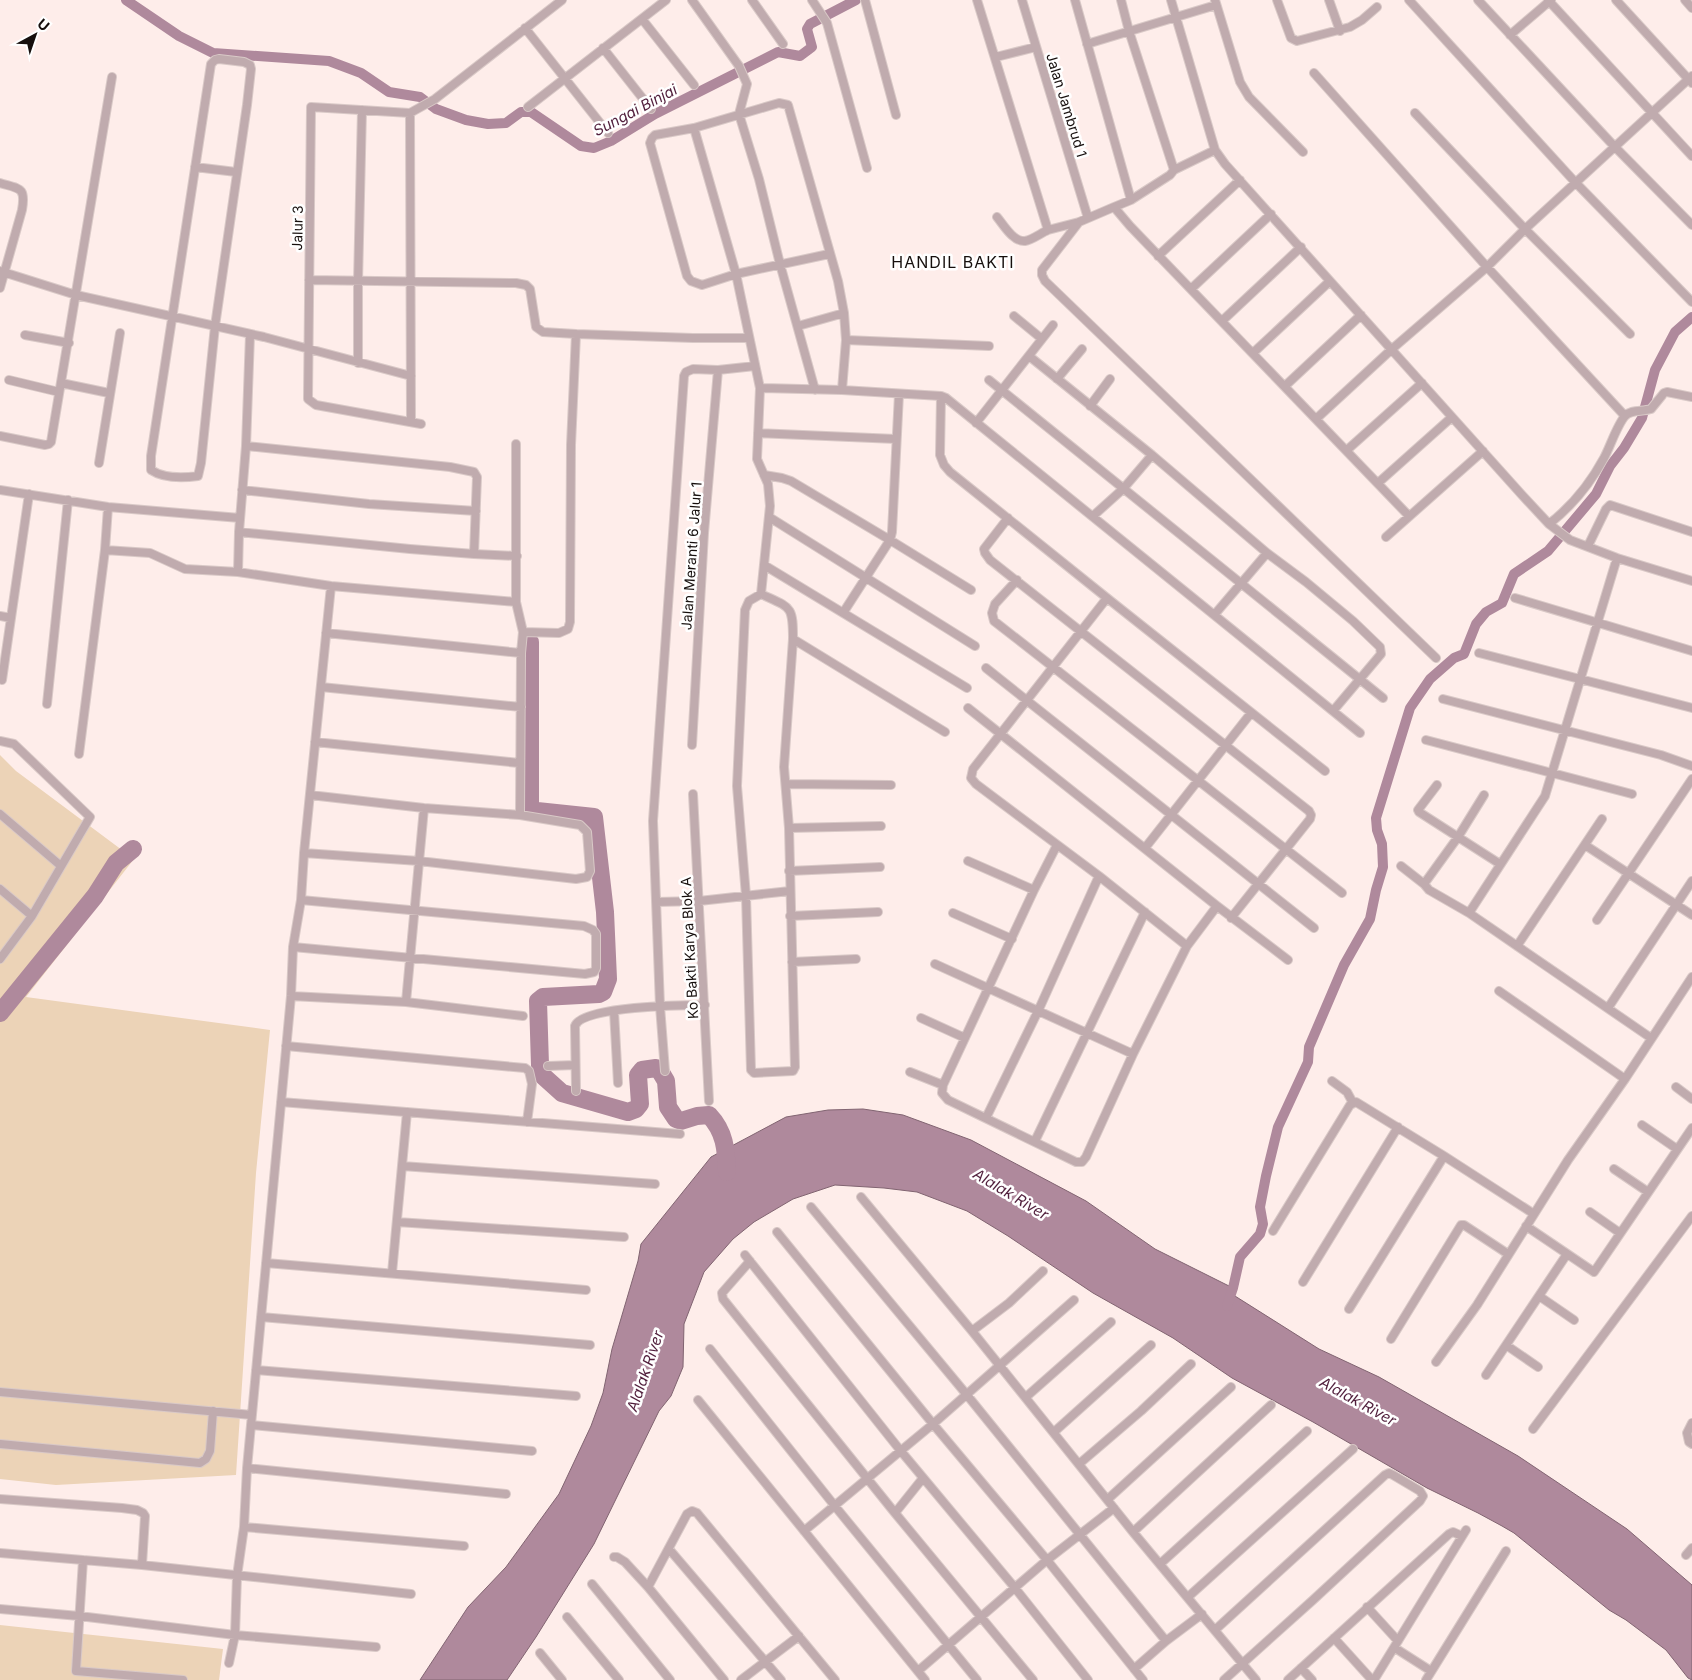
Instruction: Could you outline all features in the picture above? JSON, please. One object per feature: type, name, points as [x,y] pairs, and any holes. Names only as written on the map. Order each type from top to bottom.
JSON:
[{"type":"street","points":[[358,363],[362,110],[410,113],[421,108],[562,0]]},
{"type":"street","points":[[528,107],[666,0]]},
{"type":"street","points":[[692,0],[739,66],[747,84],[739,114],[759,180],[815,390]]},
{"type":"street","points":[[752,0],[783,44]]},
{"type":"street","points":[[812,0],[827,23],[867,168]]},
{"type":"street","points":[[865,0],[896,115]]},
{"type":"street","points":[[978,0],[1048,230]]},
{"type":"street","name":"Jalan Jambrud 1","points":[[1022,0],[1088,218]]},
{"type":"street","points":[[1075,0],[1131,200]]},
{"type":"street","points":[[1121,0],[1129,31],[1174,170]]},
{"type":"street","points":[[1171,0],[1215,150],[1422,384],[1552,527],[1570,540],[1617,558],[1692,581]]},
{"type":"street","points":[[1277,0],[1291,38],[1300,41],[1340,31],[1359,23],[1377,7]]},
{"type":"street","points":[[1329,0],[1340,31]]},
{"type":"street","points":[[1409,0],[1576,182],[1692,302]]},
{"type":"street","points":[[1478,0],[1614,146],[1692,225]]},
{"type":"street","points":[[1316,419],[1392,349],[1487,267],[1614,146],[1691,79],[1616,0]]},
{"type":"street","points":[[1685,0],[1692,8]]},
{"type":"street","points":[[1510,35],[1549,1],[1692,156]]},
{"type":"street","points":[[1088,44],[1176,18],[1216,2],[1240,82],[1249,96],[1303,152]]},
{"type":"street","points":[[642,19],[694,85]]},
{"type":"street","points":[[525,28],[608,133]]},
{"type":"street","points":[[996,57],[1036,46]]},
{"type":"street","points":[[603,48],[651,109]]},
{"type":"street","points":[[215,60],[248,63],[251,69],[247,104],[215,326],[200,472],[198,476],[193,477],[163,475],[150,470],[191,200],[194,167],[211,64],[215,60]]},
{"type":"street","points":[[1314,73],[1487,267],[1625,416]]},
{"type":"street","points":[[0,436],[50,444],[112,77]]},
{"type":"street","points":[[829,254],[736,274],[702,284],[691,280],[687,276],[650,140],[655,135],[694,128],[779,103],[788,105],[838,281],[844,313],[846,340],[842,390]]},
{"type":"street","name":"Jalur 3","points":[[362,110],[311,107],[308,399],[316,405],[411,422]]},
{"type":"street","points":[[410,113],[411,422],[421,424]]},
{"type":"street","points":[[1415,113],[1525,229],[1630,334]]},
{"type":"street","points":[[694,128],[736,274],[760,388],[757,459],[770,490],[761,594]]},
{"type":"street","points":[[997,216],[1014,236],[1025,241],[1048,230],[1079,222],[1131,200],[1170,175],[1174,170],[1215,150]]},
{"type":"street","points":[[194,167],[236,172]]},
{"type":"street","points":[[1158,256],[1240,180]]},
{"type":"street","points":[[0,183],[18,188],[22,191],[24,197],[0,288]]},
{"type":"street","points":[[1114,207],[1158,256],[1409,516]]},
{"type":"street","points":[[1191,289],[1271,214]]},
{"type":"street","points":[[1079,222],[1042,270],[1045,281],[1436,658]]},
{"type":"street","points":[[1222,321],[1301,247]]},
{"type":"street","points":[[3,271],[76,295],[215,326],[411,376]]},
{"type":"street","points":[[309,280],[516,283],[526,285],[530,289],[536,327],[544,332],[693,338],[749,338]]},
{"type":"street","points":[[1253,353],[1330,281]]},
{"type":"street","points":[[798,326],[844,313]]},
{"type":"street","points":[[1285,386],[1362,315]]},
{"type":"street","points":[[1014,316],[1042,339]]},
{"type":"street","points":[[976,423],[1053,325]]},
{"type":"street","points":[[99,463],[120,333]]},
{"type":"street","points":[[523,632],[565,632],[570,622],[570,445],[576,334]]},
{"type":"street","points":[[25,335],[68,343]]},
{"type":"street","points":[[238,572],[239,532],[246,446],[250,335]]},
{"type":"street","points":[[846,340],[989,346]]},
{"type":"street","points":[[1057,379],[1082,349]]},
{"type":"street","points":[[1029,356],[1267,553],[1306,582],[1380,647],[1381,654],[1333,711]]},
{"type":"street","points":[[664,1071],[653,821],[684,376],[686,372],[693,369],[718,370],[756,366]]},
{"type":"street","name":"Jalan Meranti 6 Jalur 1","points":[[692,745],[705,524],[718,370]]},
{"type":"street","points":[[1090,406],[1110,379]]},
{"type":"street","points":[[9,380],[59,392]]},
{"type":"street","points":[[989,380],[1383,698]]},
{"type":"street","points":[[61,383],[109,394]]},
{"type":"street","points":[[1347,450],[1422,384]]},
{"type":"street","points":[[760,388],[842,390],[941,396],[952,402],[1360,733]]},
{"type":"street","points":[[1552,527],[1590,481],[1604,459],[1625,416],[1632,412],[1647,410],[1653,407],[1664,393],[1667,392],[1692,397]]},
{"type":"street","points":[[842,613],[890,540],[892,532],[898,394]]},
{"type":"street","points":[[941,396],[940,456],[941,461],[950,472],[1326,771]]},
{"type":"street","points":[[1378,484],[1452,417]]},
{"type":"street","points":[[758,433],[896,439]]},
{"type":"street","points":[[516,444],[516,602],[523,632],[519,763],[520,815]]},
{"type":"street","points":[[246,446],[474,472],[477,477],[474,554]]},
{"type":"street","points":[[1386,538],[1483,451]]},
{"type":"street","points":[[1093,516],[1123,489],[1152,456]]},
{"type":"street","points":[[764,475],[791,481],[971,590]]},
{"type":"street","points":[[0,490],[108,507],[240,518]]},
{"type":"street","points":[[242,490],[369,504],[476,511]]},
{"type":"street","points":[[2,680],[29,494]]},
{"type":"street","points":[[46,704],[68,500]]},
{"type":"street","points":[[1588,546],[1606,509],[1610,505],[1692,532]]},
{"type":"street","points":[[79,754],[105,550],[108,507]]},
{"type":"street","points":[[769,518],[975,646]]},
{"type":"street","points":[[1008,518],[984,549],[990,560],[1309,811],[1310,819],[1232,918]]},
{"type":"street","points":[[239,532],[474,554],[517,556]]},
{"type":"street","points":[[105,550],[150,553],[185,569],[238,572],[331,586],[516,602]]},
{"type":"street","points":[[1215,614],[1267,553]]},
{"type":"street","points":[[1469,913],[1545,796],[1617,558]]},
{"type":"street","points":[[764,565],[967,688]]},
{"type":"street","points":[[1017,580],[995,604],[992,613],[994,621],[1342,893]]},
{"type":"street","points":[[229,1663],[235,1635],[237,1576],[244,1527],[247,1468],[291,996],[293,947],[302,900],[304,853],[331,586]]},
{"type":"street","points":[[761,594],[784,605],[792,614],[793,639],[784,767],[789,828],[795,1069],[793,1071],[753,1073],[751,1070],[746,896],[737,786],[745,610],[749,601],[761,594]]},
{"type":"street","points":[[1107,598],[973,769],[971,778],[976,784],[1099,876],[1187,946]]},
{"type":"street","points":[[1515,598],[1692,651]]},
{"type":"street","points":[[0,616],[11,618]]},
{"type":"street","points":[[326,633],[521,653]]},
{"type":"street","points":[[793,639],[945,732]]},
{"type":"street","points":[[1479,653],[1692,708]]},
{"type":"street","points":[[986,668],[1314,928]]},
{"type":"street","points":[[321,687],[520,707]]},
{"type":"street","points":[[1443,699],[1661,754],[1692,766]]},
{"type":"street","points":[[968,708],[1216,906],[1288,960]]},
{"type":"street","points":[[1144,848],[1251,713]]},
{"type":"street","points":[[1426,740],[1632,794]]},
{"type":"street","points":[[0,741],[14,744],[90,817],[32,916],[0,958]]},
{"type":"street","points":[[315,742],[519,763]]},
{"type":"street","points":[[1597,920],[1692,779]]},
{"type":"street","points":[[786,784],[891,784]]},
{"type":"street","points":[[1437,785],[1418,810],[1419,812],[1500,864]]},
{"type":"street","name":"Ko Bakti Karya Blok A","points":[[693,794],[709,1101]]},
{"type":"street","points":[[304,853],[419,861],[576,879],[587,877],[590,871],[588,838],[585,828],[580,825],[520,815],[424,808],[310,795]]},
{"type":"street","points":[[1424,884],[1458,837],[1484,795]]},
{"type":"street","points":[[406,1002],[424,808]]},
{"type":"street","points":[[0,814],[61,866]]},
{"type":"street","points":[[1517,946],[1602,819]]},
{"type":"street","points":[[789,828],[881,826]]},
{"type":"street","points":[[1057,845],[943,1085],[942,1093],[948,1100],[1076,1162],[1084,1161],[1133,1054],[1187,946],[1216,906]]},
{"type":"street","points":[[1585,845],[1692,914]]},
{"type":"street","points":[[968,860],[1034,890]]},
{"type":"street","points":[[1401,866],[1429,890],[1469,913],[1651,1038]]},
{"type":"street","points":[[789,871],[880,868]]},
{"type":"street","points":[[986,1118],[1039,1010],[1099,876]]},
{"type":"street","points":[[1608,1008],[1692,881]]},
{"type":"street","points":[[0,890],[32,916]]},
{"type":"street","points":[[656,902],[699,901],[790,891]]},
{"type":"street","points":[[293,947],[585,974],[594,972],[596,968],[596,934],[593,930],[584,926],[302,900]]},
{"type":"street","points":[[790,916],[878,912]]},
{"type":"street","points":[[1035,1141],[1145,912]]},
{"type":"street","points":[[953,913],[1012,939]]},
{"type":"street","points":[[792,962],[856,959]]},
{"type":"street","points":[[935,964],[1087,1031],[1133,1054]]},
{"type":"street","points":[[1436,1362],[1477,1305],[1568,1160],[1625,1079],[1692,977]]},
{"type":"street","points":[[1499,991],[1625,1079]]},
{"type":"street","points":[[291,996],[406,1002],[523,1016]]},
{"type":"street","points":[[576,1091],[576,1022],[600,1013],[614,1011],[660,1006],[704,1005]]},
{"type":"street","points":[[614,1011],[618,1083]]},
{"type":"street","points":[[921,1018],[966,1038]]},
{"type":"street","points":[[286,1046],[525,1068],[529,1071],[532,1084],[527,1122]]},
{"type":"street","points":[[548,1066],[575,1065]]},
{"type":"street","points":[[910,1072],[943,1085]]},
{"type":"street","points":[[1332,1081],[1347,1092],[1354,1103]]},
{"type":"street","points":[[1676,1087],[1692,1099]]},
{"type":"street","points":[[281,1102],[680,1134]]},
{"type":"street","points":[[1273,1231],[1350,1105],[1354,1103],[1360,1103],[1534,1214]]},
{"type":"street","points":[[392,1274],[407,1112]]},
{"type":"street","points":[[1642,1125],[1677,1149]]},
{"type":"street","points":[[1303,1282],[1398,1127]]},
{"type":"street","points":[[1526,1226],[1594,1272],[1692,1128]]},
{"type":"street","points":[[1349,1309],[1444,1156]]},
{"type":"street","points":[[402,1166],[655,1184]]},
{"type":"street","points":[[1614,1169],[1648,1192]]},
{"type":"street","points":[[861,1197],[972,1330],[1133,1532],[1256,1680]]},
{"type":"street","points":[[811,1207],[967,1394],[1166,1641]]},
{"type":"street","points":[[1590,1212],[1620,1233]]},
{"type":"street","points":[[1533,1429],[1692,1216]]},
{"type":"street","points":[[397,1222],[624,1237]]},
{"type":"street","points":[[1391,1339],[1461,1224],[1464,1224],[1508,1254]]},
{"type":"street","points":[[777,1232],[933,1424],[1047,1560],[1143,1680]]},
{"type":"street","points":[[1486,1375],[1567,1254]]},
{"type":"street","points":[[1034,1680],[895,1513],[722,1297],[722,1293],[747,1258],[900,1450],[1015,1588],[1088,1680]]},
{"type":"street","points":[[266,1263],[586,1290]]},
{"type":"street","points":[[972,1330],[1008,1303],[1043,1271]]},
{"type":"street","points":[[1539,1296],[1574,1320]]},
{"type":"street","points":[[804,1531],[933,1424],[1074,1300]]},
{"type":"street","points":[[261,1317],[590,1345]]},
{"type":"street","points":[[1026,1397],[1111,1322]]},
{"type":"street","points":[[1054,1432],[1151,1345]]},
{"type":"street","points":[[1506,1345],[1538,1367]]},
{"type":"street","points":[[710,1349],[977,1680]]},
{"type":"street","points":[[1079,1464],[1141,1411],[1191,1364]]},
{"type":"street","points":[[256,1370],[576,1396]]},
{"type":"street","points":[[1108,1499],[1231,1387]]},
{"type":"street","points":[[0,1392],[252,1415]]},
{"type":"street","points":[[698,1400],[925,1680]]},
{"type":"street","points":[[1133,1532],[1271,1405]]},
{"type":"street","points":[[0,1444],[200,1462],[206,1460],[210,1452],[213,1411]]},
{"type":"street","points":[[1692,1424],[1687,1433],[1689,1442],[1692,1444]]},
{"type":"street","points":[[251,1425],[532,1451]]},
{"type":"street","points":[[1160,1564],[1307,1431]]},
{"type":"street","points":[[1188,1598],[1353,1449]]},
{"type":"street","points":[[247,1468],[506,1494]]},
{"type":"street","points":[[1215,1630],[1385,1475],[1393,1474],[1420,1491],[1423,1496],[1420,1501],[1224,1680]]},
{"type":"street","points":[[895,1513],[923,1478]]},
{"type":"street","points":[[0,1499],[122,1508],[141,1512],[145,1516],[142,1565]]},
{"type":"street","points":[[918,1671],[1047,1560],[1114,1508]]},
{"type":"street","points":[[648,1587],[687,1514],[692,1511],[697,1513],[835,1680]]},
{"type":"street","points":[[244,1527],[464,1546]]},
{"type":"street","points":[[1288,1680],[1367,1606],[1449,1534],[1456,1532],[1464,1533],[1373,1680],[1334,1638]]},
{"type":"street","points":[[1686,1555],[1692,1548]]},
{"type":"street","points":[[669,1549],[782,1680]]},
{"type":"street","points":[[1426,1680],[1506,1551]]},
{"type":"street","points":[[0,1554],[142,1565],[411,1594]]},
{"type":"street","points":[[614,1557],[625,1562],[648,1587],[724,1680]]},
{"type":"street","points":[[83,1560],[76,1671],[183,1680]]},
{"type":"street","points":[[592,1584],[670,1680]]},
{"type":"street","points":[[1367,1606],[1396,1644],[1431,1671]]},
{"type":"street","points":[[0,1609],[79,1616],[235,1635],[376,1647]]},
{"type":"street","points":[[1134,1669],[1166,1641],[1202,1614]]},
{"type":"street","points":[[567,1617],[619,1680]]},
{"type":"street","points":[[741,1680],[799,1636]]},
{"type":"street","points":[[540,1653],[562,1680]]},
{"type":"street","points":[[1301,1668],[1312,1680]]},
{"type":"shaded area","points":[[0,755],[16,771],[134,859],[26,997],[270,1030],[256,1173],[236,1475],[56,1485],[0,1479]]},
{"type":"shaded area","points":[[0,1625],[223,1649],[219,1680],[0,1680]]},
{"type":"water","name":"Alalak River","points":[[863,1109],[903,1115],[971,1140],[1086,1201],[1155,1249],[1233,1288],[1227,1291],[1319,1349],[1379,1377],[1518,1456],[1627,1529],[1692,1585],[1692,1680],[1688,1678],[1666,1650],[1626,1620],[1609,1610],[1514,1533],[1427,1488],[1232,1378],[1173,1338],[1093,1293],[967,1211],[917,1192],[835,1185],[793,1199],[754,1222],[733,1239],[704,1272],[684,1324],[683,1367],[671,1396],[659,1411],[594,1544],[507,1680],[420,1680],[468,1607],[506,1567],[559,1494],[591,1426],[603,1393],[612,1349],[638,1261],[641,1244],[711,1157],[786,1117],[828,1110]]},
{"type":"waterway","name":"Sungai Binjai","points":[[126,0],[179,36],[213,53],[329,61],[361,73],[389,92],[420,97],[436,109],[466,120],[488,124],[506,123],[521,112],[531,112],[581,146],[594,148],[611,141],[655,114],[778,52],[800,56],[812,47],[807,29],[810,24],[856,0]]},
{"type":"waterway","points":[[1227,1306],[1240,1257],[1260,1234],[1263,1224],[1260,1207],[1278,1127],[1308,1062],[1309,1047],[1344,965],[1370,919],[1383,867],[1382,844],[1377,830],[1376,818],[1410,708],[1430,679],[1454,658],[1464,654],[1476,624],[1486,612],[1502,603],[1514,574],[1548,551],[1596,494],[1610,466],[1624,448],[1642,418],[1655,370],[1675,332],[1692,317]]},
{"type":"waterway","points":[[530,642],[530,804],[533,810],[537,811],[594,817],[605,912],[608,979],[603,992],[599,994],[543,997],[538,1001],[542,1075],[562,1093],[628,1112],[636,1109],[640,1104],[638,1075],[642,1070],[656,1068],[666,1081],[668,1107],[676,1119],[681,1121],[697,1116],[709,1115],[714,1121],[724,1141],[727,1172]]},
{"type":"waterway","points":[[0,1013],[95,896],[116,863],[133,849]]},
{"type":"district","name":"HANDIL BAKTI","points":[[953,262]]}]
